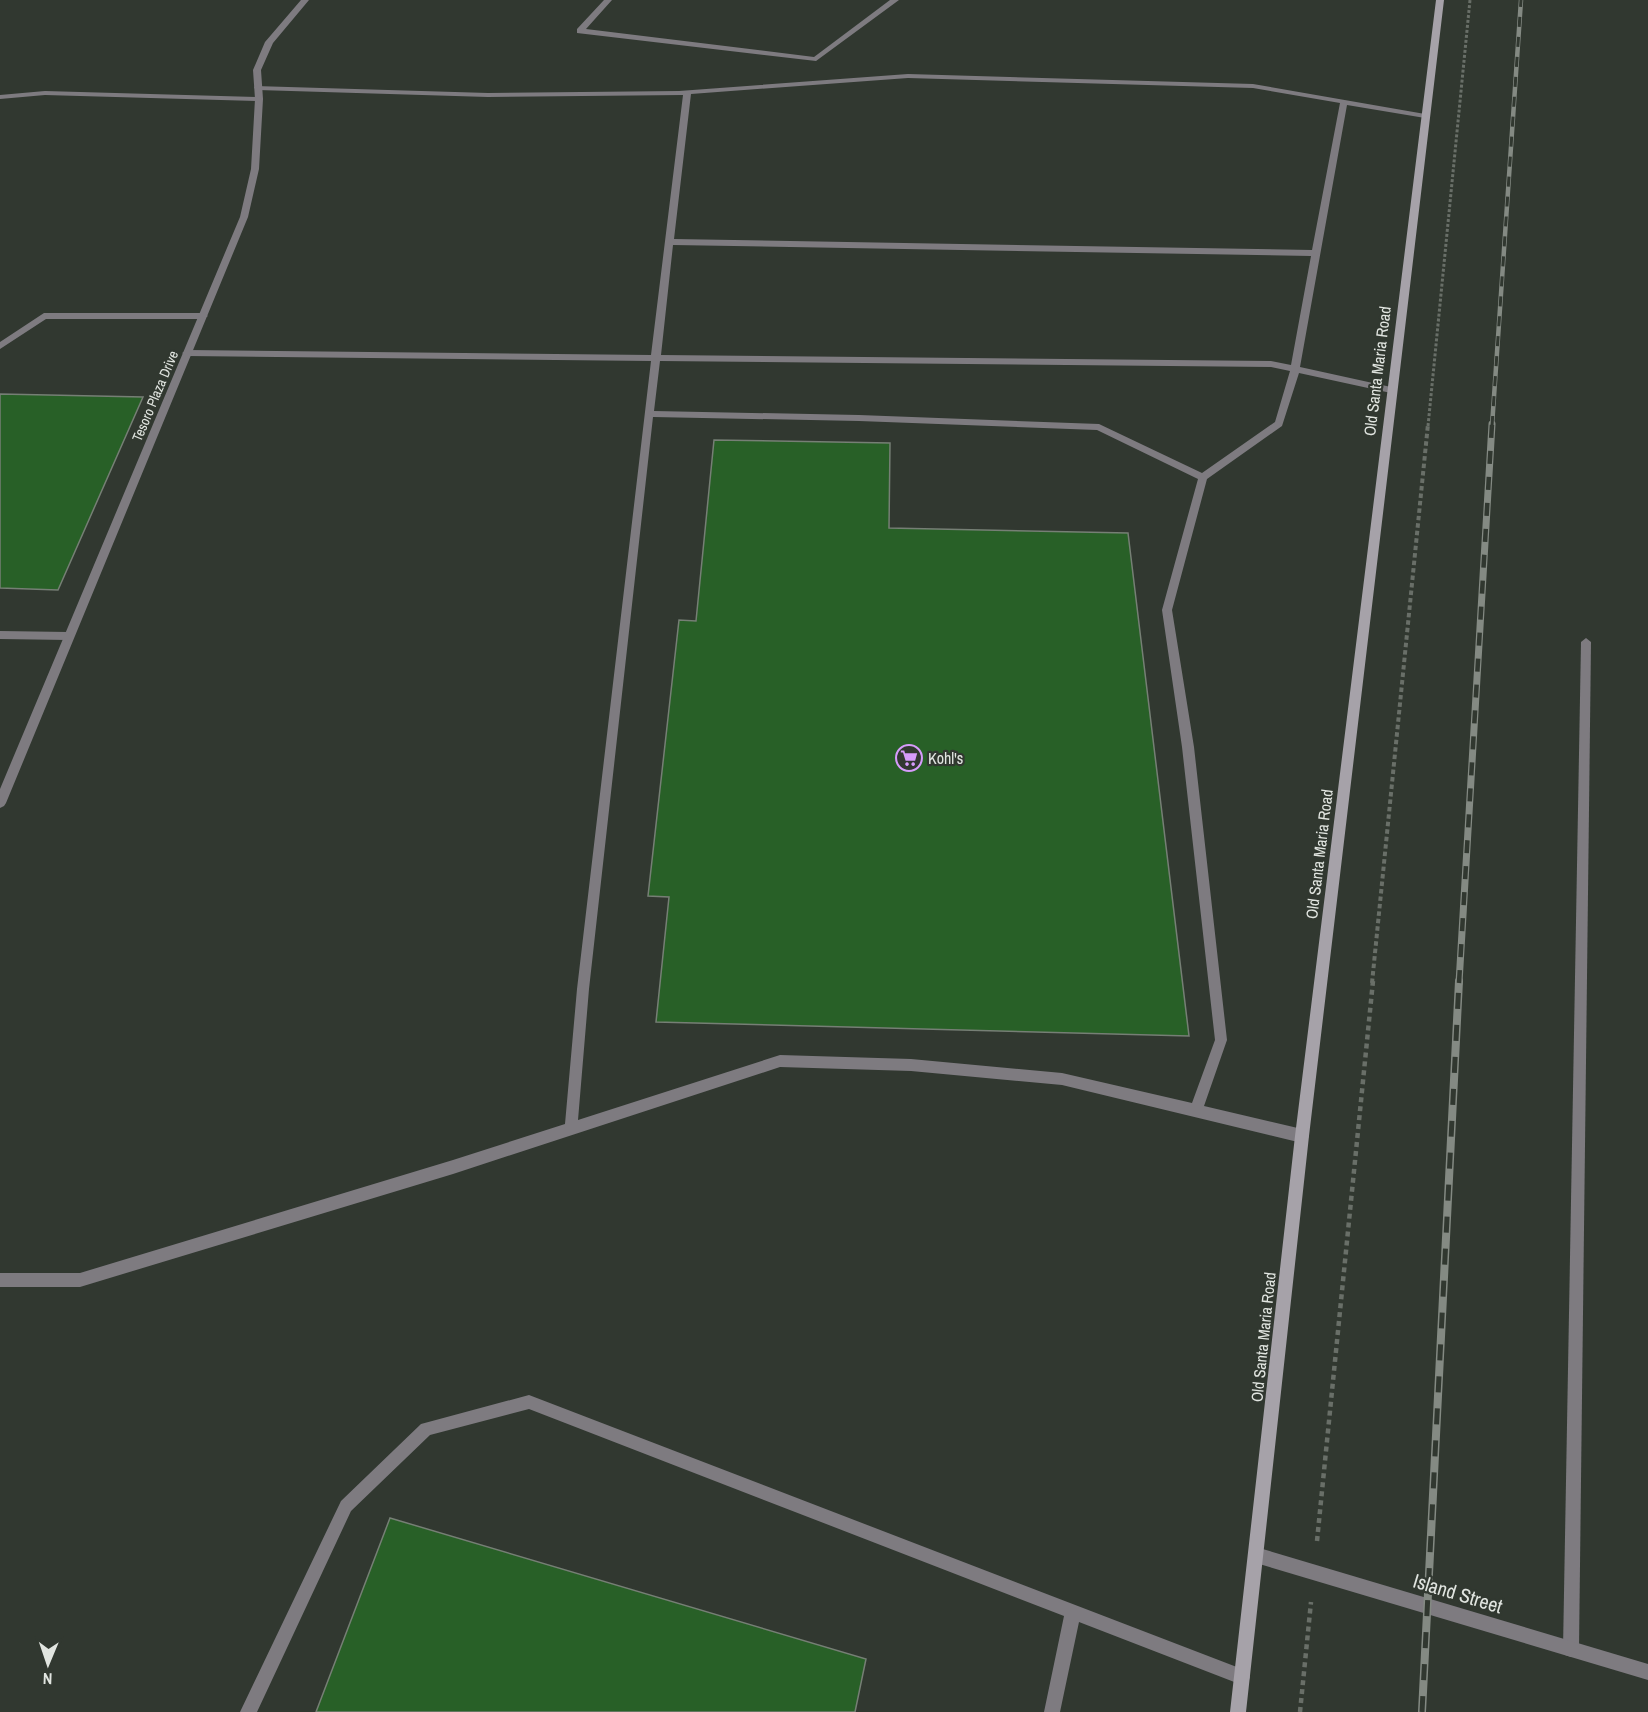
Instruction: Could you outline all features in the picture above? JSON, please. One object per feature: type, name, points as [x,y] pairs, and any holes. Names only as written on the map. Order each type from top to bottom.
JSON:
[{"type":"main road","name":"Old Santa Maria Road","points":[[1238,1712],[1302,1136],[1440,0]]},
{"type":"street","name":"Tesoro Plaza Drive","points":[[0,803],[244,218],[255,169],[259,99],[258,70],[268,42],[306,0]]},
{"type":"street","points":[[608,0],[580,31],[816,60],[895,0]]},
{"type":"street","points":[[258,88],[488,95],[687,92],[908,76],[1253,86],[1344,100],[1425,116]]},
{"type":"street","points":[[571,1129],[585,978],[654,358],[687,92]]},
{"type":"street","points":[[0,97],[45,93],[259,99]]},
{"type":"street","points":[[1196,1110],[1221,1040],[1188,747],[1167,610],[1203,477],[1279,424],[1295,369],[1344,100]]},
{"type":"street","points":[[669,242],[1316,253]]},
{"type":"street","points":[[0,345],[44,316],[202,316]]},
{"type":"street","points":[[187,353],[1271,364],[1391,390]]},
{"type":"street","points":[[649,414],[859,418],[1099,427],[1203,477]]},
{"type":"street","points":[[0,635],[68,636]]},
{"type":"street","points":[[1570,1648],[1586,642]]},
{"type":"street","points":[[0,1280],[80,1280],[571,1129],[780,1061],[911,1065],[1062,1078],[1302,1136]]},
{"type":"street","points":[[248,1712],[346,1506],[426,1429],[529,1402],[1242,1677]]},
{"type":"street","name":"Island Street","points":[[1256,1555],[1648,1672]]},
{"type":"street","points":[[1052,1712],[1073,1612]]},
{"type":"path","points":[[1300,1712],[1470,0]]},
{"type":"building","points":[[0,394],[143,397],[58,590],[0,588]]},
{"type":"building","name":"Kohl's","points":[[714,440],[890,443],[889,528],[1128,533],[1189,1036],[656,1022],[669,897],[648,896],[679,620],[696,621]]},
{"type":"building","points":[[390,1518],[866,1659],[855,1712],[316,1712]]},
{"type":"railway","points":[[1492,426],[1521,0]]},
{"type":"railway","points":[[1459,983],[1492,424]]},
{"type":"railway","points":[[1422,1712],[1459,981]]},
{"type":"place","name":"Kohl's","points":[[909,758]]}]
